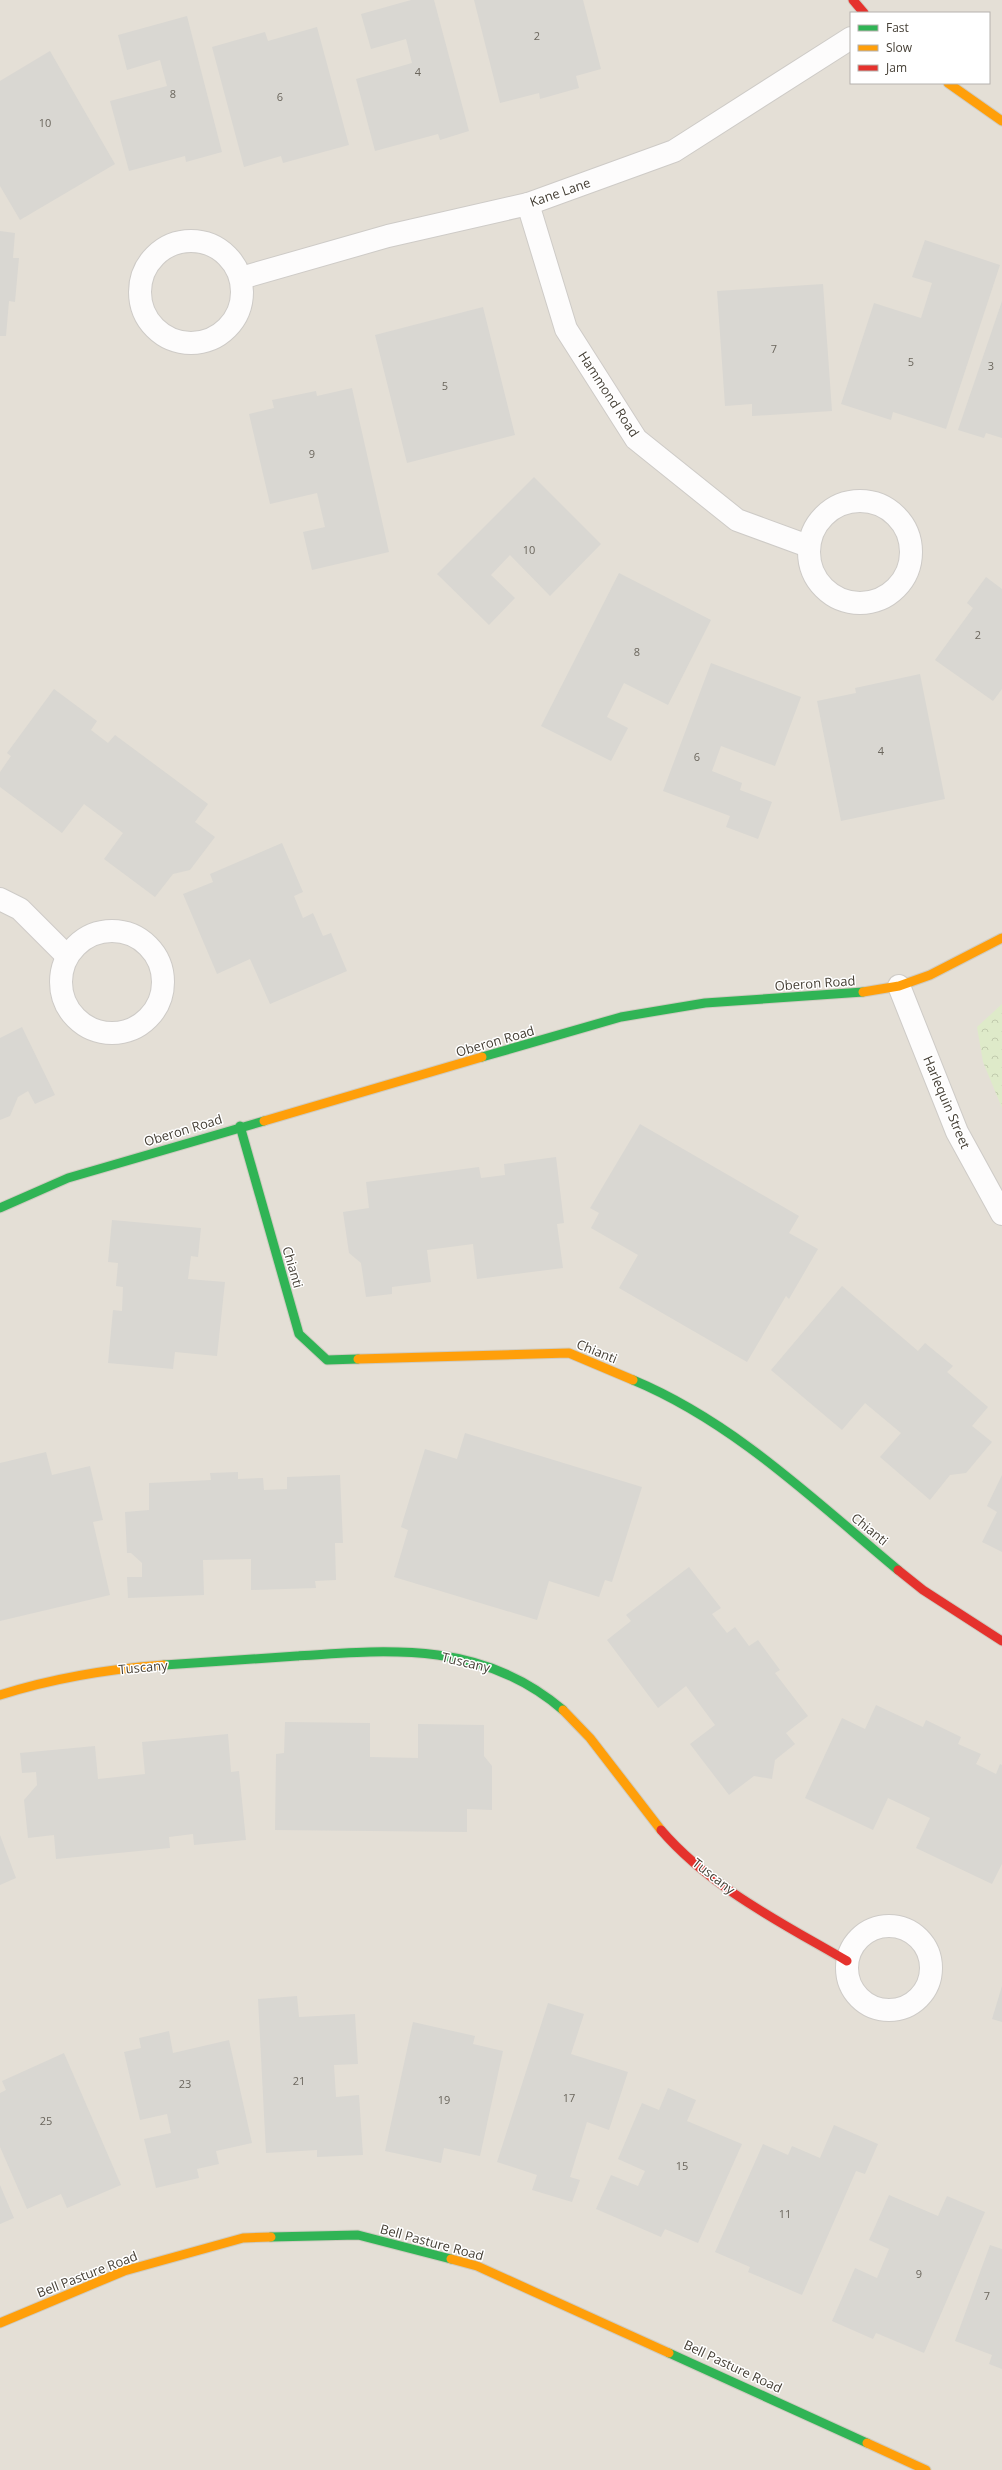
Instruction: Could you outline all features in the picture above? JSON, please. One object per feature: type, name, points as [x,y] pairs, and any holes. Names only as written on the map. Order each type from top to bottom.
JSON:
[{"type":"street","points":[[853,0],[863,12]]},
{"type":"street","name":"Kane Lane","points":[[241,278],[388,236],[528,204],[674,151],[850,39]]},
{"type":"street","points":[[949,84],[1002,120]]},
{"type":"street","name":"Hammond Road","points":[[528,204],[566,329],[636,439],[738,520],[808,546]]},
{"type":"street","points":[[198,240],[217,247],[232,260],[241,278],[243,298],[236,318],[223,333],[204,342],[184,343],[165,337],[150,324],[141,306],[139,286],[146,266],[159,251],[177,242],[198,240]]},
{"type":"street","points":[[866,500],[885,506],[901,519],[910,538],[911,558],[905,577],[891,593],[873,602],[853,603],[834,597],[818,584],[809,565],[808,546],[814,526],[828,511],[846,501],[866,500]]},
{"type":"street","points":[[0,899],[20,909],[67,956]]},
{"type":"street","points":[[119,931],[138,936],[154,950],[162,968],[164,988],[158,1008],[144,1023],[126,1033],[106,1034],[87,1028],[71,1014],[62,996],[61,976],[67,956],[80,941],[98,932],[119,931]]},
{"type":"street","name":"Oberon Road","points":[[0,1208],[68,1178],[240,1126],[621,1017],[704,1004],[848,994],[899,986],[930,975],[1002,938]]},
{"type":"street","name":"Harlequin Street","points":[[899,986],[957,1132],[1002,1214]]},
{"type":"street","name":"Chianti","points":[[240,1126],[299,1334],[327,1360],[569,1353],[650,1387],[738,1438],[923,1590],[1002,1641]]},
{"type":"street","name":"Tuscany","points":[[0,1695],[30,1684],[94,1671],[326,1654],[420,1652],[479,1662],[534,1688],[569,1714],[597,1745],[643,1810],[671,1842],[708,1874],[744,1899],[847,1961]]},
{"type":"street","name":"Bell Pasture Road","points":[[0,2323],[124,2271],[244,2238],[358,2235],[477,2266],[632,2334],[926,2470]]},
{"type":"shaded area","points":[[0,0],[1002,0],[1002,2470],[0,2470]]},
{"type":"green space","points":[[1002,1004],[1002,1108],[983,1062],[977,1027]]},
{"type":"building","points":[[411,0],[434,0],[469,131],[440,140],[438,134],[375,151],[356,79],[412,63],[406,39],[371,49],[361,14]]},
{"type":"building","points":[[474,0],[583,0],[601,69],[576,76],[579,88],[540,99],[539,93],[500,103]]},
{"type":"building","points":[[187,16],[222,152],[186,162],[185,156],[129,171],[110,101],[167,86],[160,60],[127,70],[118,35]]},
{"type":"building","points":[[317,27],[349,145],[283,163],[281,156],[244,167],[212,47],[265,32],[268,41]]},
{"type":"building","points":[[50,51],[115,164],[20,220],[0,186],[0,81]]},
{"type":"building","points":[[0,231],[15,233],[13,258],[19,258],[15,302],[9,301],[6,336],[0,336]]},
{"type":"building","points":[[925,240],[1000,265],[946,429],[893,412],[891,420],[841,404],[874,303],[921,318],[932,283],[912,277]]},
{"type":"building","points":[[823,284],[832,411],[752,416],[752,404],[725,406],[717,291]]},
{"type":"building","points":[[1002,301],[1002,438],[986,433],[984,438],[958,430]]},
{"type":"building","points":[[483,307],[515,435],[407,463],[375,335]]},
{"type":"building","points":[[352,388],[389,552],[312,570],[303,532],[325,527],[317,493],[270,504],[249,414],[274,408],[272,400],[316,391],[317,396]]},
{"type":"building","points":[[534,477],[601,544],[550,596],[510,555],[491,575],[515,598],[489,625],[437,574]]},
{"type":"building","points":[[619,573],[711,620],[668,705],[624,683],[607,717],[628,728],[611,761],[541,726]]},
{"type":"building","points":[[986,577],[1002,589],[1002,689],[993,701],[935,660],[973,608],[967,603]]},
{"type":"building","points":[[711,663],[801,697],[775,766],[721,746],[712,771],[742,783],[740,790],[772,802],[758,839],[726,827],[730,816],[663,791]]},
{"type":"building","points":[[920,674],[945,799],[841,821],[817,701],[856,693],[855,688]]},
{"type":"building","points":[[54,689],[97,721],[91,730],[108,743],[115,735],[208,804],[195,822],[215,837],[190,870],[173,874],[155,897],[104,859],[123,833],[84,804],[62,833],[0,787],[0,772],[11,756],[7,753]]},
{"type":"building","points":[[282,843],[303,892],[294,896],[303,918],[313,913],[323,936],[331,933],[347,971],[270,1004],[250,959],[217,974],[183,894],[213,882],[210,874]]},
{"type":"building","points":[[22,1027],[55,1095],[35,1104],[28,1091],[18,1097],[10,1116],[0,1120],[0,1038]]},
{"type":"building","points":[[640,1124],[799,1216],[789,1233],[818,1249],[789,1299],[786,1296],[747,1362],[619,1288],[638,1255],[591,1228],[599,1213],[590,1208]]},
{"type":"building","points":[[556,1157],[564,1223],[557,1224],[563,1268],[477,1279],[473,1244],[427,1250],[431,1282],[392,1287],[392,1294],[366,1297],[361,1263],[349,1253],[343,1212],[369,1208],[366,1182],[479,1167],[481,1178],[505,1175],[504,1164]]},
{"type":"building","points":[[112,1220],[201,1228],[198,1257],[191,1256],[188,1279],[225,1282],[217,1356],[175,1352],[173,1369],[108,1363],[113,1310],[122,1311],[123,1287],[116,1286],[118,1263],[108,1262]]},
{"type":"building","points":[[842,1286],[918,1351],[925,1343],[953,1366],[947,1372],[988,1407],[972,1426],[992,1442],[966,1473],[950,1475],[930,1500],[880,1457],[901,1433],[865,1403],[842,1430],[771,1370]]},
{"type":"building","points":[[465,1433],[642,1487],[612,1582],[605,1580],[599,1597],[549,1581],[537,1620],[394,1577],[408,1530],[401,1527],[425,1449],[457,1459]]},
{"type":"building","points":[[46,1452],[52,1475],[90,1466],[103,1520],[93,1522],[110,1595],[0,1621],[0,1463]]},
{"type":"building","points":[[238,1472],[238,1479],[263,1478],[264,1490],[287,1489],[287,1477],[340,1475],[343,1543],[335,1543],[336,1580],[315,1581],[316,1588],[251,1590],[251,1559],[203,1560],[204,1595],[128,1598],[127,1577],[142,1577],[142,1563],[131,1553],[127,1553],[125,1512],[149,1510],[149,1483],[211,1480],[210,1473]]},
{"type":"building","points":[[1002,1475],[1002,1552],[982,1542],[997,1512],[987,1506]]},
{"type":"building","points":[[689,1567],[721,1608],[712,1614],[727,1633],[735,1627],[749,1646],[758,1640],[780,1670],[775,1673],[808,1716],[786,1733],[795,1744],[775,1760],[772,1779],[754,1776],[729,1795],[690,1744],[715,1725],[686,1686],[658,1708],[607,1640],[631,1621],[626,1615]]},
{"type":"building","points":[[876,1705],[923,1727],[926,1720],[961,1737],[958,1744],[981,1754],[976,1764],[996,1774],[1000,1764],[1002,1765],[1002,1864],[992,1884],[916,1848],[930,1818],[888,1798],[873,1830],[805,1798],[842,1718],[865,1729]]},
{"type":"building","points":[[285,1722],[370,1723],[370,1757],[418,1758],[418,1724],[484,1725],[484,1756],[492,1766],[492,1810],[467,1809],[467,1832],[275,1830],[276,1754],[284,1753]]},
{"type":"building","points":[[228,1734],[231,1772],[239,1771],[246,1840],[194,1845],[193,1834],[169,1837],[170,1848],[56,1859],[54,1835],[28,1838],[24,1800],[37,1785],[36,1772],[22,1773],[20,1753],[95,1746],[98,1779],[145,1774],[142,1742]]},
{"type":"building","points":[[0,1835],[16,1878],[0,1885]]},
{"type":"building","points":[[1002,1986],[1002,2022],[992,2019]]},
{"type":"building","points":[[297,1996],[299,2017],[355,2014],[358,2064],[334,2065],[336,2097],[359,2095],[363,2155],[317,2157],[317,2150],[266,2153],[258,1999]]},
{"type":"building","points":[[548,2003],[584,2014],[571,2054],[628,2072],[609,2130],[587,2122],[570,2177],[580,2180],[572,2202],[532,2190],[537,2175],[497,2162]]},
{"type":"building","points":[[413,2022],[475,2036],[473,2044],[503,2051],[480,2156],[444,2148],[441,2163],[385,2151]]},
{"type":"building","points":[[169,2031],[173,2053],[229,2040],[252,2143],[216,2151],[219,2164],[197,2169],[199,2178],[156,2188],[144,2139],[171,2133],[167,2114],[140,2120],[124,2052],[141,2048],[139,2038]]},
{"type":"building","points":[[64,2053],[121,2185],[67,2208],[61,2194],[27,2209],[0,2147],[0,2093],[6,2090],[2,2081]]},
{"type":"building","points":[[668,2088],[696,2100],[687,2121],[742,2144],[698,2243],[665,2229],[661,2237],[596,2209],[611,2175],[638,2186],[645,2171],[618,2159],[642,2103],[659,2110]]},
{"type":"building","points":[[834,2125],[878,2144],[865,2174],[856,2171],[802,2295],[748,2272],[750,2267],[715,2252],[763,2144],[788,2155],[792,2146],[820,2158]]},
{"type":"building","points":[[0,2185],[14,2218],[0,2224]]},
{"type":"building","points":[[889,2195],[938,2216],[947,2196],[985,2212],[924,2353],[876,2333],[873,2339],[832,2321],[855,2268],[877,2278],[889,2249],[869,2240]]},
{"type":"building","points":[[990,2245],[1002,2249],[1002,2369],[989,2364],[992,2355],[955,2341]]},
{"type":"traffic: fast","points":[[482,1057],[621,1017],[705,1003],[863,992]]},
{"type":"traffic: fast","points":[[0,1208],[68,1178],[264,1121]]},
{"type":"traffic: fast","points":[[240,1126],[299,1334],[327,1360],[358,1359]]},
{"type":"traffic: fast","points":[[633,1380],[670,1397],[739,1440],[804,1491],[898,1570]]},
{"type":"traffic: fast","points":[[164,1665],[368,1652],[403,1652],[437,1655],[470,1661],[502,1672],[533,1688],[563,1710]]},
{"type":"traffic: fast","points":[[271,2237],[358,2235],[451,2259]]},
{"type":"traffic: fast","points":[[669,2353],[867,2443]]},
{"type":"traffic: slow","points":[[949,84],[1002,121]]},
{"type":"traffic: slow","points":[[863,992],[899,986],[930,975],[1002,938]]},
{"type":"traffic: slow","points":[[264,1121],[482,1057]]},
{"type":"traffic: slow","points":[[358,1359],[569,1353],[633,1380]]},
{"type":"traffic: slow","points":[[0,1695],[81,1675],[164,1665]]},
{"type":"traffic: slow","points":[[563,1710],[590,1738],[661,1830]]},
{"type":"traffic: slow","points":[[0,2323],[124,2271],[243,2238],[271,2237]]},
{"type":"traffic: slow","points":[[451,2259],[477,2266],[669,2353]]},
{"type":"traffic: slow","points":[[867,2443],[926,2470]]},
{"type":"traffic: jam","points":[[853,0],[863,12]]},
{"type":"traffic: jam","points":[[898,1570],[923,1590],[1002,1641]]},
{"type":"traffic: jam","points":[[661,1830],[702,1870],[725,1887],[748,1903],[847,1961]]}]
